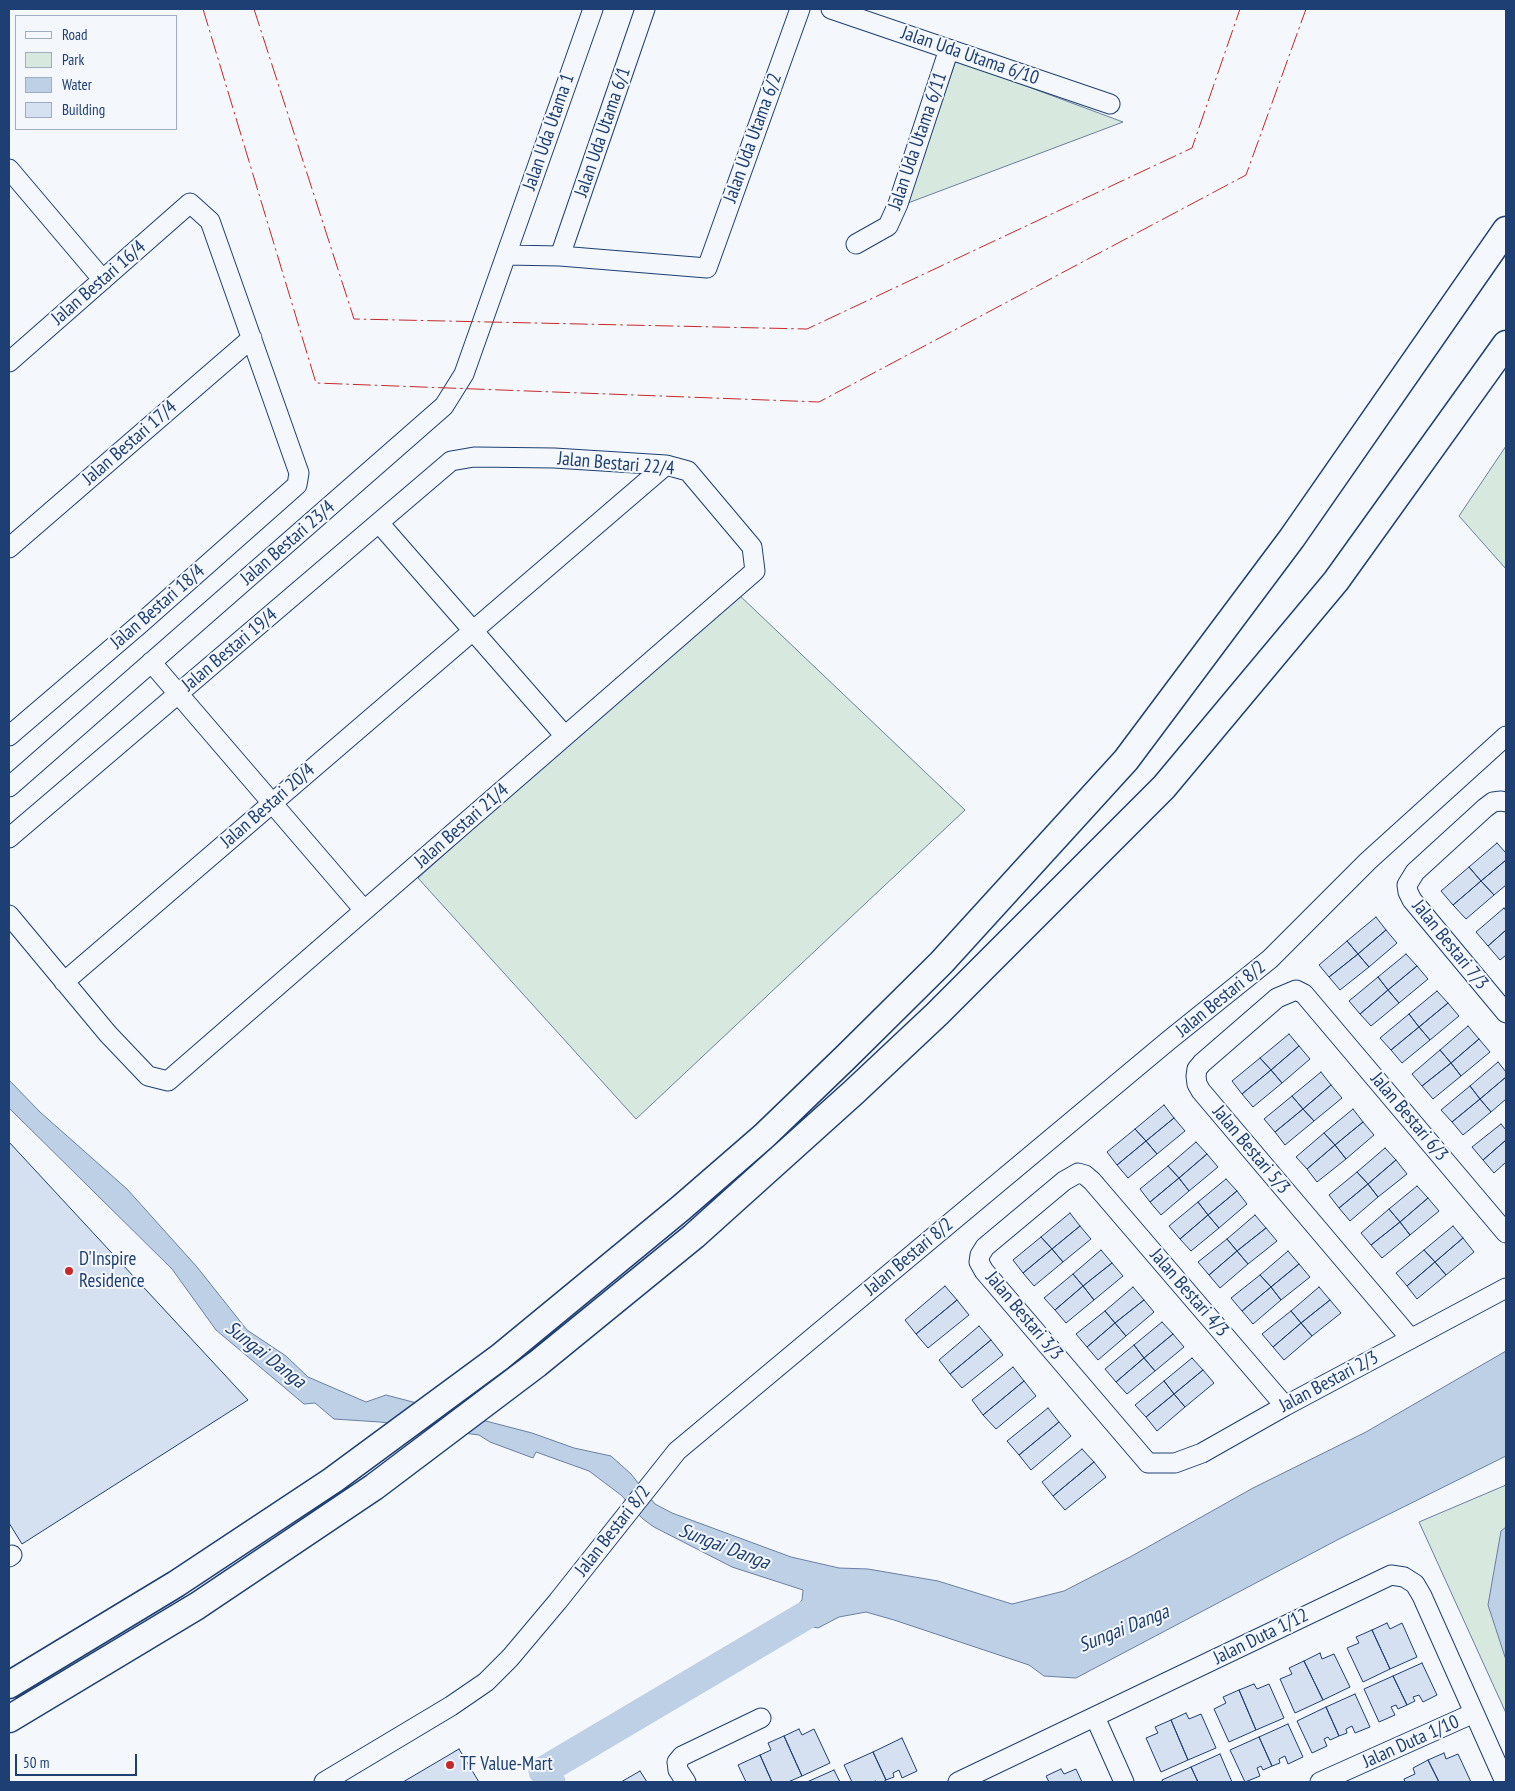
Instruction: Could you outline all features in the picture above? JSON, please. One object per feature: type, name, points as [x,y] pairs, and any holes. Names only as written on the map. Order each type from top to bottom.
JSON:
[{"type":"highway","points":[[9,1685],[176,1584],[333,1480],[500,1357],[615,1264],[764,1136],[941,963],[1126,760],[1292,538],[1506,230]]},
{"type":"highway","points":[[9,1719],[197,1606],[374,1487],[538,1364],[694,1236],[854,1092],[943,1008],[1164,787],[1336,581],[1506,344]]},
{"type":"street","name":"Jalan Uda Utama 1","points":[[506,256],[593,9]]},
{"type":"street","name":"Jalan Uda Utama 6/1","points":[[560,256],[645,9]]},
{"type":"street","name":"Jalan Uda Utama 6/2","points":[[560,256],[707,268],[800,9]]},
{"type":"street","name":"Jalan Uda Utama 6/10","points":[[830,9],[1110,104]]},
{"type":"street","name":"Jalan Uda Utama 6/11","points":[[856,244],[888,226],[898,204],[949,49]]},
{"type":"street","points":[[9,169],[103,280]]},
{"type":"street","name":"Jalan Bestari 16/4","points":[[9,362],[190,203],[210,221],[252,338]]},
{"type":"street","points":[[506,256],[560,256]]},
{"type":"street","name":"Jalan Bestari 23/4","points":[[9,787],[444,406],[464,374],[506,256]]},
{"type":"street","name":"Jalan Bestari 18/4","points":[[9,736],[140,624],[297,485],[300,473],[252,338]]},
{"type":"street","name":"Jalan Bestari 17/4","points":[[9,548],[252,338]]},
{"type":"street","name":"Jalan Bestari 22/4","points":[[451,461],[474,457],[554,458],[666,465],[688,471],[752,548],[755,571]]},
{"type":"street","name":"Jalan Bestari 19/4","points":[[9,838],[451,461]]},
{"type":"street","name":"Jalan Bestari 20/4","points":[[64,982],[666,465]]},
{"type":"street","points":[[379,523],[565,736]]},
{"type":"street","name":"Jalan Bestari 21/4","points":[[64,982],[108,1034],[148,1076],[168,1081],[755,571]]},
{"type":"street","points":[[151,662],[364,910]]},
{"type":"street","name":"Jalan Bestari 8/2","points":[[324,1782],[452,1706],[486,1682],[510,1658],[677,1451],[1168,1042],[1270,960],[1368,861],[1506,736]]},
{"type":"street","name":"Jalan Bestari 7/3","points":[[1506,802],[1493,802],[1485,808],[1416,872],[1407,885],[1412,900],[1506,1013]]},
{"type":"street","points":[[9,915],[64,982]]},
{"type":"street","name":"Jalan Bestari 5/3","points":[[1311,1001],[1304,994],[1296,990],[1277,998],[1202,1063],[1196,1076],[1197,1084],[1411,1339]]},
{"type":"street","name":"Jalan Bestari 6/3","points":[[1311,1001],[1506,1232]]},
{"type":"street","name":"Jalan Bestari 3/3","points":[[1092,1181],[1085,1175],[1078,1173],[1071,1176],[985,1248],[980,1255],[980,1262],[984,1271],[1148,1463]]},
{"type":"street","name":"Jalan Bestari 4/3","points":[[1092,1181],[1286,1406]]},
{"type":"street","name":"Jalan Bestari 2/3","points":[[1148,1463],[1175,1463],[1202,1453],[1506,1288]]},
{"type":"street","name":"Jalan Duta 1/12","points":[[958,1782],[1391,1575],[1404,1577],[1415,1584],[1422,1596],[1505,1782]]},
{"type":"street","name":"Jalan Duta 1/10","points":[[1320,1782],[1474,1714]]},
{"type":"street","points":[[1095,1717],[1124,1782]]},
{"type":"street","points":[[686,1782],[678,1770],[677,1762],[682,1756],[762,1718]]},
{"type":"green space","points":[[956,60],[1123,122],[908,203]]},
{"type":"green space","points":[[1506,446],[1506,569],[1459,516]]},
{"type":"green space","points":[[737,593],[965,810],[636,1119],[418,878]]},
{"type":"green space","points":[[1506,1485],[1506,1713],[1419,1522]]},
{"type":"water","name":"Sungai Danga","points":[[9,1080],[40,1112],[127,1189],[197,1267],[247,1330],[286,1356],[308,1377],[366,1402],[386,1395],[532,1433],[574,1448],[611,1456],[631,1474],[655,1504],[672,1513],[791,1557],[839,1568],[868,1569],[938,1581],[1012,1604],[1064,1591],[1130,1557],[1253,1488],[1366,1432],[1506,1351],[1506,1456],[1339,1539],[1076,1678],[1044,1676],[1029,1665],[866,1612],[839,1617],[818,1628],[804,1625],[796,1629],[791,1625],[788,1616],[802,1600],[803,1590],[732,1567],[654,1527],[643,1519],[621,1495],[589,1471],[536,1452],[533,1458],[490,1442],[479,1435],[380,1422],[334,1419],[315,1403],[304,1404],[216,1330],[172,1269],[9,1108]]},
{"type":"water","points":[[1506,1527],[1506,1660],[1488,1605],[1501,1531]]},
{"type":"building","points":[[1497,843],[1506,853],[1506,860],[1481,881],[1469,867]]},
{"type":"building","points":[[1506,860],[1506,885],[1494,895],[1481,881]]},
{"type":"building","points":[[1469,867],[1481,881],[1453,905],[1441,891]]},
{"type":"building","points":[[1481,881],[1494,895],[1466,919],[1453,905]]},
{"type":"building","points":[[1504,908],[1506,911],[1506,930],[1488,946],[1476,932]]},
{"type":"building","points":[[1376,917],[1386,930],[1358,954],[1347,941]]},
{"type":"building","points":[[1386,930],[1397,943],[1369,967],[1358,954]]},
{"type":"building","points":[[1506,930],[1506,955],[1500,960],[1488,946]]},
{"type":"building","points":[[1347,941],[1358,954],[1329,977],[1319,965]]},
{"type":"building","points":[[1358,954],[1369,967],[1340,990],[1329,977]]},
{"type":"building","points":[[1406,954],[1417,966],[1388,990],[1378,977]]},
{"type":"building","points":[[1417,966],[1428,979],[1399,1003],[1388,990]]},
{"type":"building","points":[[1378,977],[1388,990],[1360,1014],[1349,1001]]},
{"type":"building","points":[[1388,990],[1399,1003],[1371,1026],[1360,1014]]},
{"type":"building","points":[[1437,991],[1448,1003],[1419,1027],[1409,1014]]},
{"type":"building","points":[[1448,1003],[1459,1016],[1430,1040],[1419,1027]]},
{"type":"building","points":[[1409,1014],[1419,1027],[1391,1050],[1380,1038]]},
{"type":"building","points":[[1468,1026],[1479,1039],[1451,1063],[1440,1050]]},
{"type":"building","points":[[1419,1027],[1430,1040],[1402,1063],[1391,1050]]},
{"type":"building","points":[[1289,1034],[1299,1046],[1271,1070],[1260,1058]]},
{"type":"building","points":[[1479,1039],[1490,1052],[1461,1076],[1451,1063]]},
{"type":"building","points":[[1299,1046],[1310,1059],[1282,1083],[1271,1070]]},
{"type":"building","points":[[1440,1050],[1451,1063],[1422,1086],[1412,1074]]},
{"type":"building","points":[[1260,1058],[1271,1070],[1242,1094],[1232,1081]]},
{"type":"building","points":[[1498,1062],[1506,1072],[1506,1077],[1480,1099],[1470,1086]]},
{"type":"building","points":[[1451,1063],[1461,1076],[1433,1099],[1422,1086]]},
{"type":"building","points":[[1271,1070],[1282,1083],[1253,1107],[1242,1094]]},
{"type":"building","points":[[1321,1072],[1331,1085],[1303,1109],[1292,1096]]},
{"type":"building","points":[[1506,1077],[1506,1099],[1491,1112],[1480,1099]]},
{"type":"building","points":[[1331,1085],[1342,1098],[1314,1121],[1303,1109]]},
{"type":"building","points":[[1470,1086],[1480,1099],[1452,1122],[1441,1110]]},
{"type":"building","points":[[1292,1096],[1303,1109],[1275,1132],[1264,1119]]},
{"type":"building","points":[[1480,1099],[1491,1112],[1463,1135],[1452,1122]]},
{"type":"building","points":[[1164,1105],[1174,1118],[1146,1141],[1135,1129]]},
{"type":"building","points":[[1303,1109],[1314,1121],[1285,1145],[1275,1132]]},
{"type":"building","points":[[1353,1109],[1363,1122],[1335,1145],[1324,1133]]},
{"type":"building","points":[[1174,1118],[1185,1131],[1157,1154],[1146,1141]]},
{"type":"building","points":[[1363,1122],[1374,1135],[1346,1159],[1335,1145]]},
{"type":"building","points":[[1501,1124],[1506,1130],[1506,1140],[1483,1160],[1472,1147]]},
{"type":"building","points":[[1135,1129],[1146,1141],[1117,1165],[1107,1152]]},
{"type":"building","points":[[1324,1133],[1335,1145],[1307,1169],[1296,1157]]},
{"type":"building","points":[[1506,1140],[1506,1162],[1494,1173],[1483,1160]]},
{"type":"building","points":[[1146,1141],[1157,1154],[1128,1178],[1117,1165]]},
{"type":"building","name":"D'Inspire Residence","points":[[9,1142],[248,1400],[22,1544],[9,1523]]},
{"type":"building","points":[[1196,1142],[1207,1154],[1179,1178],[1168,1166]]},
{"type":"building","points":[[1335,1145],[1346,1159],[1317,1182],[1307,1169]]},
{"type":"building","points":[[1385,1148],[1396,1160],[1368,1184],[1357,1172]]},
{"type":"building","points":[[1207,1154],[1218,1167],[1189,1191],[1179,1178]]},
{"type":"building","points":[[1396,1160],[1407,1174],[1378,1197],[1368,1184]]},
{"type":"building","points":[[1168,1166],[1179,1178],[1150,1202],[1140,1189]]},
{"type":"building","points":[[1357,1172],[1368,1184],[1339,1208],[1329,1195]]},
{"type":"building","points":[[1179,1178],[1189,1191],[1161,1215],[1150,1202]]},
{"type":"building","points":[[1226,1179],[1237,1191],[1208,1215],[1198,1202]]},
{"type":"building","points":[[1368,1184],[1378,1197],[1350,1221],[1339,1208]]},
{"type":"building","points":[[1417,1186],[1428,1198],[1400,1222],[1389,1209]]},
{"type":"building","points":[[1237,1191],[1247,1204],[1219,1228],[1208,1215]]},
{"type":"building","points":[[1428,1198],[1439,1211],[1410,1235],[1400,1222]]},
{"type":"building","points":[[1198,1202],[1208,1215],[1180,1239],[1169,1226]]},
{"type":"building","points":[[1389,1209],[1400,1222],[1371,1245],[1361,1233]]},
{"type":"building","points":[[1070,1213],[1080,1226],[1052,1249],[1041,1237]]},
{"type":"building","points":[[1208,1215],[1219,1228],[1191,1251],[1180,1239]]},
{"type":"building","points":[[1255,1215],[1266,1228],[1237,1251],[1227,1239]]},
{"type":"building","points":[[1400,1222],[1410,1235],[1382,1258],[1371,1245]]},
{"type":"building","points":[[1080,1226],[1091,1239],[1063,1262],[1052,1249]]},
{"type":"building","points":[[1453,1226],[1463,1238],[1435,1262],[1424,1250]]},
{"type":"building","points":[[1266,1228],[1277,1241],[1248,1264],[1237,1251]]},
{"type":"building","points":[[1041,1237],[1052,1249],[1023,1273],[1013,1260]]},
{"type":"building","points":[[1463,1238],[1474,1252],[1446,1275],[1435,1262]]},
{"type":"building","points":[[1227,1239],[1237,1251],[1209,1275],[1198,1262]]},
{"type":"building","points":[[1052,1249],[1063,1262],[1034,1286],[1023,1273]]},
{"type":"building","points":[[1101,1250],[1112,1263],[1083,1286],[1073,1274]]},
{"type":"building","points":[[1424,1250],[1435,1262],[1407,1286],[1396,1273]]},
{"type":"building","points":[[1237,1251],[1248,1264],[1220,1288],[1209,1275]]},
{"type":"building","points":[[1288,1251],[1299,1264],[1271,1287],[1260,1275]]},
{"type":"building","points":[[1435,1262],[1446,1275],[1417,1299],[1407,1286]]},
{"type":"building","points":[[1112,1263],[1123,1276],[1094,1300],[1083,1286]]},
{"type":"building","points":[[1299,1264],[1310,1277],[1281,1300],[1271,1287]]},
{"type":"building","points":[[1073,1274],[1083,1286],[1055,1310],[1044,1298]]},
{"type":"building","points":[[1260,1275],[1271,1287],[1242,1311],[1231,1298]]},
{"type":"building","points":[[945,1286],[957,1300],[916,1334],[905,1320]]},
{"type":"building","points":[[1083,1286],[1094,1300],[1066,1323],[1055,1310]]},
{"type":"building","points":[[1133,1287],[1144,1300],[1115,1323],[1105,1311]]},
{"type":"building","points":[[1271,1287],[1281,1300],[1253,1324],[1242,1311]]},
{"type":"building","points":[[1319,1287],[1330,1300],[1301,1323],[1291,1311]]},
{"type":"building","points":[[957,1300],[969,1315],[928,1348],[916,1334]]},
{"type":"building","points":[[1144,1300],[1154,1312],[1126,1336],[1115,1323]]},
{"type":"building","points":[[1330,1300],[1341,1313],[1312,1336],[1301,1323]]},
{"type":"building","points":[[1105,1311],[1115,1323],[1087,1347],[1076,1334]]},
{"type":"building","points":[[1291,1311],[1301,1323],[1273,1347],[1262,1334]]},
{"type":"building","points":[[1162,1322],[1173,1334],[1144,1358],[1134,1345]]},
{"type":"building","points":[[1115,1323],[1126,1336],[1098,1360],[1087,1347]]},
{"type":"building","points":[[1301,1323],[1312,1336],[1284,1360],[1273,1347]]},
{"type":"building","points":[[979,1326],[991,1340],[950,1374],[939,1360]]},
{"type":"building","points":[[1173,1334],[1184,1347],[1155,1371],[1144,1358]]},
{"type":"building","points":[[991,1340],[1003,1355],[962,1388],[950,1374]]},
{"type":"building","points":[[1134,1345],[1144,1358],[1116,1382],[1105,1369]]},
{"type":"building","points":[[1144,1358],[1155,1371],[1127,1394],[1116,1382]]},
{"type":"building","points":[[1192,1358],[1203,1370],[1174,1394],[1164,1381]]},
{"type":"building","points":[[1013,1367],[1024,1381],[983,1415],[972,1400]]},
{"type":"building","points":[[1203,1370],[1214,1383],[1185,1407],[1174,1394]]},
{"type":"building","points":[[1024,1381],[1036,1396],[996,1429],[983,1415]]},
{"type":"building","points":[[1164,1381],[1174,1394],[1146,1417],[1135,1405]]},
{"type":"building","points":[[1174,1394],[1185,1407],[1157,1431],[1146,1417]]},
{"type":"building","points":[[1048,1408],[1059,1422],[1019,1455],[1007,1441]]},
{"type":"building","points":[[1059,1422],[1071,1436],[1031,1470],[1019,1455]]},
{"type":"building","points":[[1082,1449],[1094,1462],[1053,1496],[1042,1482]]},
{"type":"building","points":[[1094,1462],[1106,1477],[1065,1510],[1053,1496]]},
{"type":"building","points":[[1387,1623],[1390,1629],[1402,1623],[1417,1657],[1390,1669],[1372,1630]]},
{"type":"building","points":[[1372,1630],[1390,1669],[1363,1682],[1347,1648],[1359,1643],[1356,1637]]},
{"type":"building","points":[[1320,1653],[1322,1659],[1334,1654],[1350,1687],[1323,1700],[1304,1661]]},
{"type":"building","points":[[1304,1661],[1323,1700],[1295,1713],[1280,1679],[1292,1674],[1289,1668]]},
{"type":"building","points":[[1422,1663],[1437,1695],[1423,1702],[1419,1695],[1413,1697],[1415,1701],[1407,1705],[1393,1676]]},
{"type":"building","points":[[1393,1676],[1407,1705],[1398,1709],[1396,1705],[1391,1707],[1395,1715],[1379,1722],[1364,1689]]},
{"type":"building","points":[[1254,1684],[1257,1689],[1269,1684],[1284,1718],[1256,1730],[1239,1690]]},
{"type":"building","points":[[1239,1690],[1256,1730],[1229,1742],[1214,1709],[1226,1703],[1223,1697]]},
{"type":"building","points":[[1355,1694],[1370,1727],[1355,1733],[1352,1726],[1346,1729],[1347,1733],[1339,1736],[1326,1707]]},
{"type":"building","points":[[1326,1707],[1339,1736],[1330,1740],[1328,1737],[1324,1739],[1327,1746],[1312,1753],[1297,1721]]},
{"type":"building","points":[[1186,1713],[1189,1719],[1201,1714],[1216,1748],[1188,1760],[1171,1720]]},
{"type":"building","points":[[1171,1720],[1188,1760],[1161,1772],[1146,1738],[1158,1733],[1155,1727]]},
{"type":"building","points":[[1288,1724],[1303,1757],[1288,1764],[1285,1756],[1279,1759],[1280,1763],[1272,1766],[1259,1737]]},
{"type":"building","points":[[799,1729],[802,1735],[814,1729],[830,1763],[802,1776],[784,1736]]},
{"type":"building","points":[[784,1736],[802,1776],[788,1782],[772,1782],[760,1755],[771,1750],[768,1743]]},
{"type":"building","points":[[1259,1737],[1272,1766],[1263,1770],[1261,1766],[1257,1768],[1260,1776],[1245,1782],[1230,1750]]},
{"type":"building","points":[[902,1738],[917,1771],[902,1778],[899,1770],[893,1773],[894,1777],[886,1780],[873,1752]]},
{"type":"building","name":"TF Value-Mart","points":[[459,1749],[479,1782],[403,1782]]},
{"type":"building","points":[[873,1752],[886,1780],[883,1782],[852,1782],[844,1765]]},
{"type":"building","points":[[1444,1753],[1446,1759],[1458,1754],[1471,1782],[1439,1782],[1428,1760]]},
{"type":"building","points":[[1220,1754],[1232,1782],[1198,1782],[1191,1767]]},
{"type":"building","points":[[760,1755],[772,1782],[746,1782],[738,1765]]},
{"type":"building","points":[[1428,1760],[1439,1782],[1405,1782],[1404,1779],[1415,1774],[1413,1768]]},
{"type":"building","points":[[1191,1767],[1198,1782],[1163,1782],[1162,1780]]},
{"type":"building","points":[[1061,1769],[1064,1774],[1076,1769],[1082,1782],[1049,1782],[1046,1776]]},
{"type":"building","points":[[834,1770],[840,1782],[807,1782]]},
{"type":"building","points":[[640,1771],[647,1782],[621,1782]]},
{"type":"waterway","points":[[551,1782],[543,1771],[825,1604]]},
{"type":"power","points":[[203,9],[316,383],[819,402],[1246,175],[1306,9]]},
{"type":"power","points":[[254,9],[354,319],[807,329],[1192,148],[1240,9]]},
{"type":"place","name":"D'Inspire Residence","points":[[69,1271]]},
{"type":"place","name":"TF Value-Mart","points":[[450,1765]]}]
